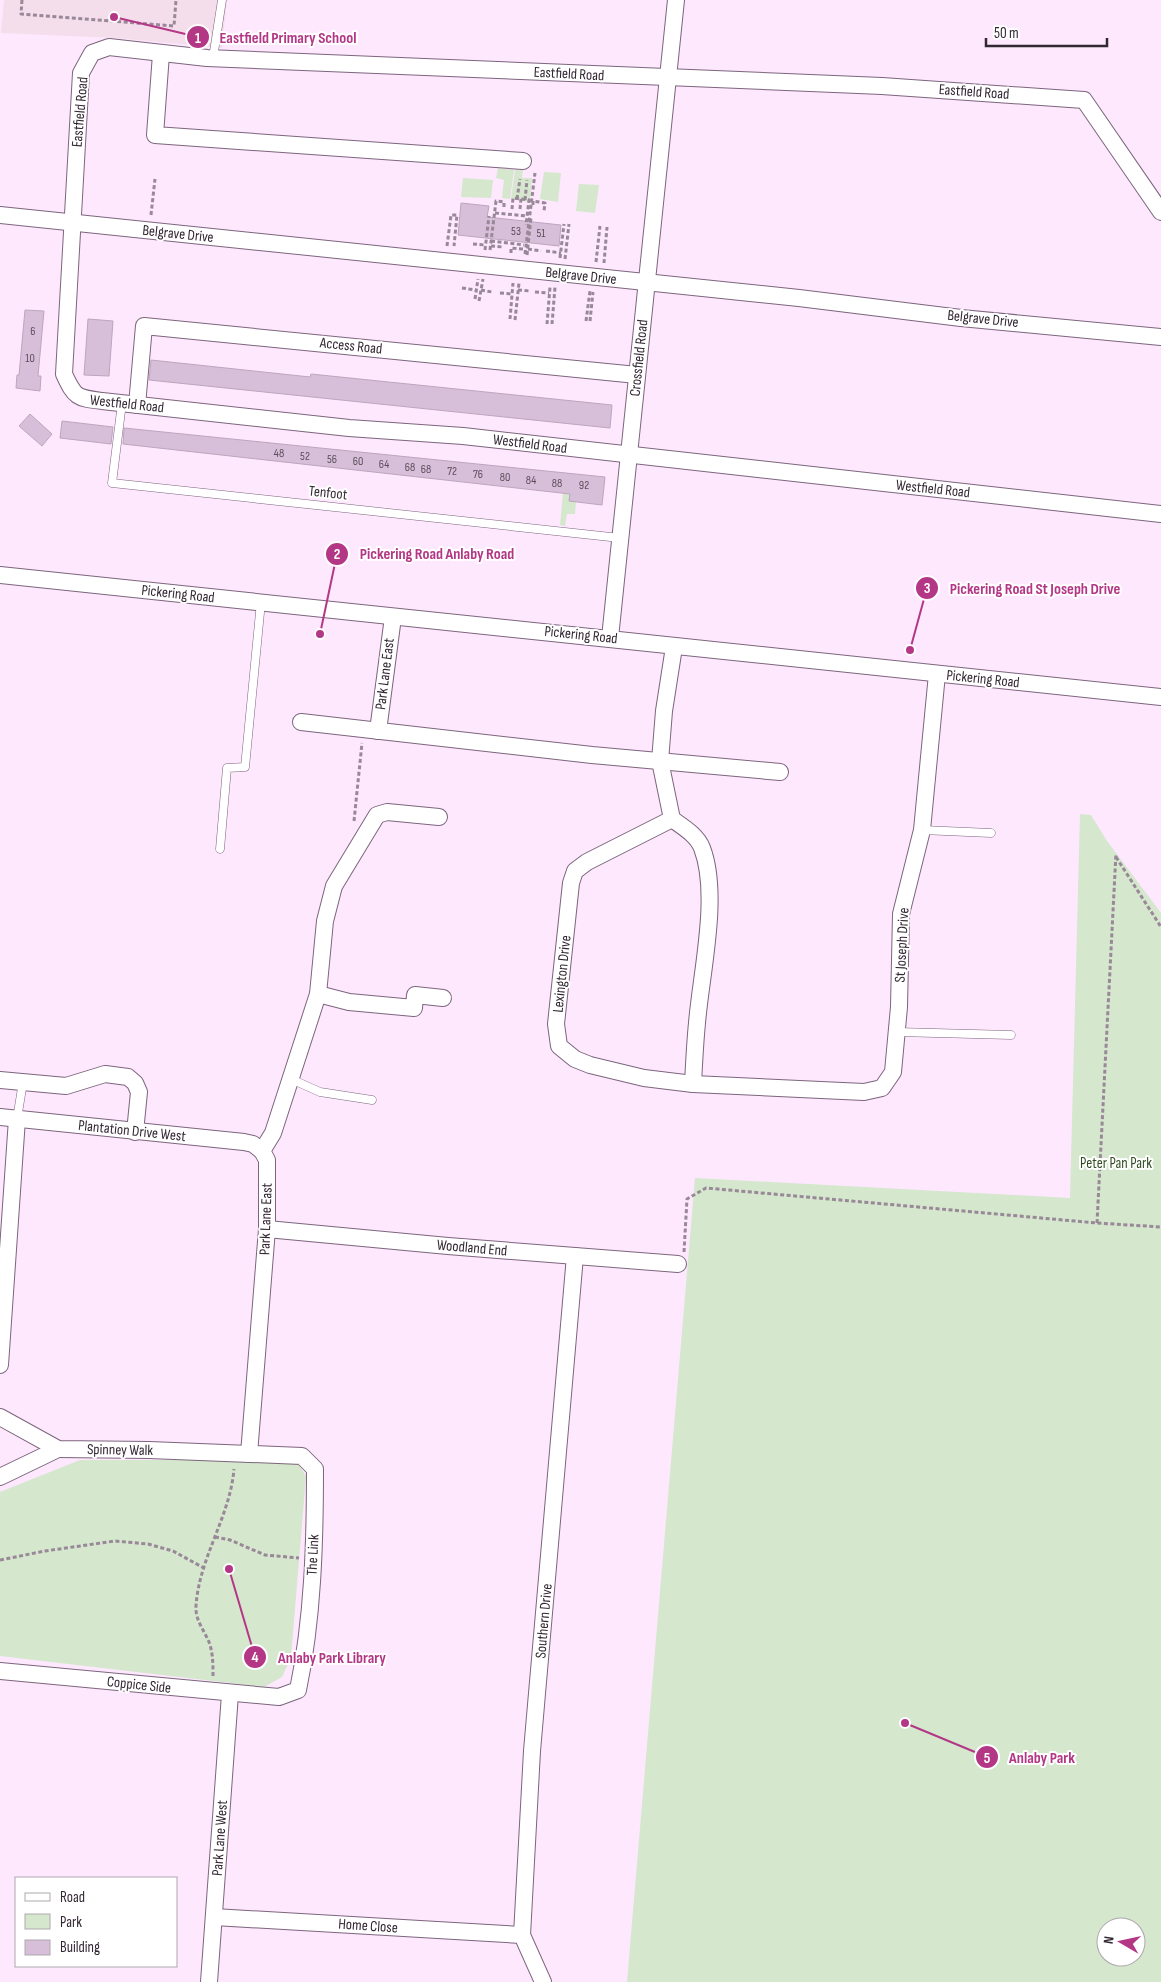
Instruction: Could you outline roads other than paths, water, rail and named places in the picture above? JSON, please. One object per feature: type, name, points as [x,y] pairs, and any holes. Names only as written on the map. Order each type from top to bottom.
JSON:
[{"type":"street","points":[[669,78],[676,0]]},
{"type":"street","name":"Eastfield Road","points":[[72,222],[81,73],[92,53],[110,47],[161,54],[213,58],[882,86],[1084,100],[1161,212]]},
{"type":"street","points":[[161,54],[155,135],[529,167]]},
{"type":"street","name":"Crossfield Road","points":[[610,638],[657,168],[669,78]]},
{"type":"street","name":"Belgrave Drive","points":[[0,215],[961,318],[1161,337]]},
{"type":"street","name":"Westfield Road","points":[[72,222],[64,374],[72,393],[80,399],[349,428],[473,437],[629,456],[1161,514]]},
{"type":"street","name":"Access Road","points":[[129,404],[144,326],[637,375]]},
{"type":"street","name":"Pickering Road","points":[[0,575],[1161,697]]},
{"type":"street","name":"Park Lane East","points":[[378,731],[394,617]]},
{"type":"street","points":[[674,647],[664,711],[660,761],[672,819],[691,832],[702,847],[709,877],[707,934],[696,1023],[694,1084]]},
{"type":"street","name":"St Joseph Drive","points":[[754,1087],[864,1092],[882,1088],[893,1072],[897,1032],[901,914],[922,830],[937,674]]},
{"type":"street","points":[[301,722],[660,761],[780,772]]},
{"type":"street","points":[[262,1151],[273,1133],[318,994],[325,921],[334,886],[377,815],[387,812],[440,817]]},
{"type":"street","name":"Lexington Drive","points":[[672,819],[587,862],[575,871],[571,883],[556,1024],[559,1046],[575,1059],[590,1065],[644,1078],[694,1084],[754,1087]]},
{"type":"street","points":[[318,994],[349,1002],[414,1008],[415,995],[443,998]]},
{"type":"street","points":[[0,1080],[66,1086],[106,1074],[128,1077],[135,1083],[139,1092],[135,1132]]},
{"type":"street","name":"Plantation Drive West","points":[[0,1117],[244,1142],[253,1144],[262,1151]]},
{"type":"street","points":[[0,1365],[17,1119]]},
{"type":"street","name":"Park Lane East","points":[[249,1454],[267,1229],[267,1160],[262,1151]]},
{"type":"street","name":"Woodland End","points":[[267,1229],[678,1264]]},
{"type":"street","name":"Southern Drive","points":[[543,1982],[522,1935],[532,1751],[575,1256]]},
{"type":"street","name":"Spinney Walk","points":[[0,1416],[58,1449],[249,1454]]},
{"type":"street","points":[[0,1477],[58,1449]]},
{"type":"street","name":"The Link","points":[[249,1454],[302,1456],[315,1469],[311,1594],[304,1661],[298,1690],[279,1697]]},
{"type":"street","name":"Coppice Side","points":[[0,1671],[230,1694],[279,1697]]},
{"type":"street","name":"Park Lane West","points":[[209,1982],[230,1694]]},
{"type":"street","name":"Home Close","points":[[214,1917],[522,1935]]},
{"type":"lane","points":[[213,58],[222,0]]},
{"type":"lane","name":"Tenfoot","points":[[129,404],[112,483],[620,538]]},
{"type":"lane","points":[[220,849],[227,768],[245,767],[261,602]]},
{"type":"lane","points":[[922,830],[991,833]]},
{"type":"lane","points":[[897,1032],[1011,1035]]},
{"type":"lane","points":[[290,1079],[320,1092],[372,1100]]},
{"type":"lane","points":[[17,1119],[23,1082]]},
{"type":"place","name":"Eastfield Primary School","points":[[114,17]]},
{"type":"place","name":"Pickering Road Anlaby Road","points":[[320,634]]},
{"type":"place","name":"Pickering Road St Joseph Drive","points":[[910,650]]},
{"type":"place","name":"Anlaby Park Library","points":[[229,1569]]},
{"type":"place","name":"Anlaby Park","points":[[905,1723]]},
{"type":"park label","name":"Peter Pan Park","points":[[1116,1163]]}]
